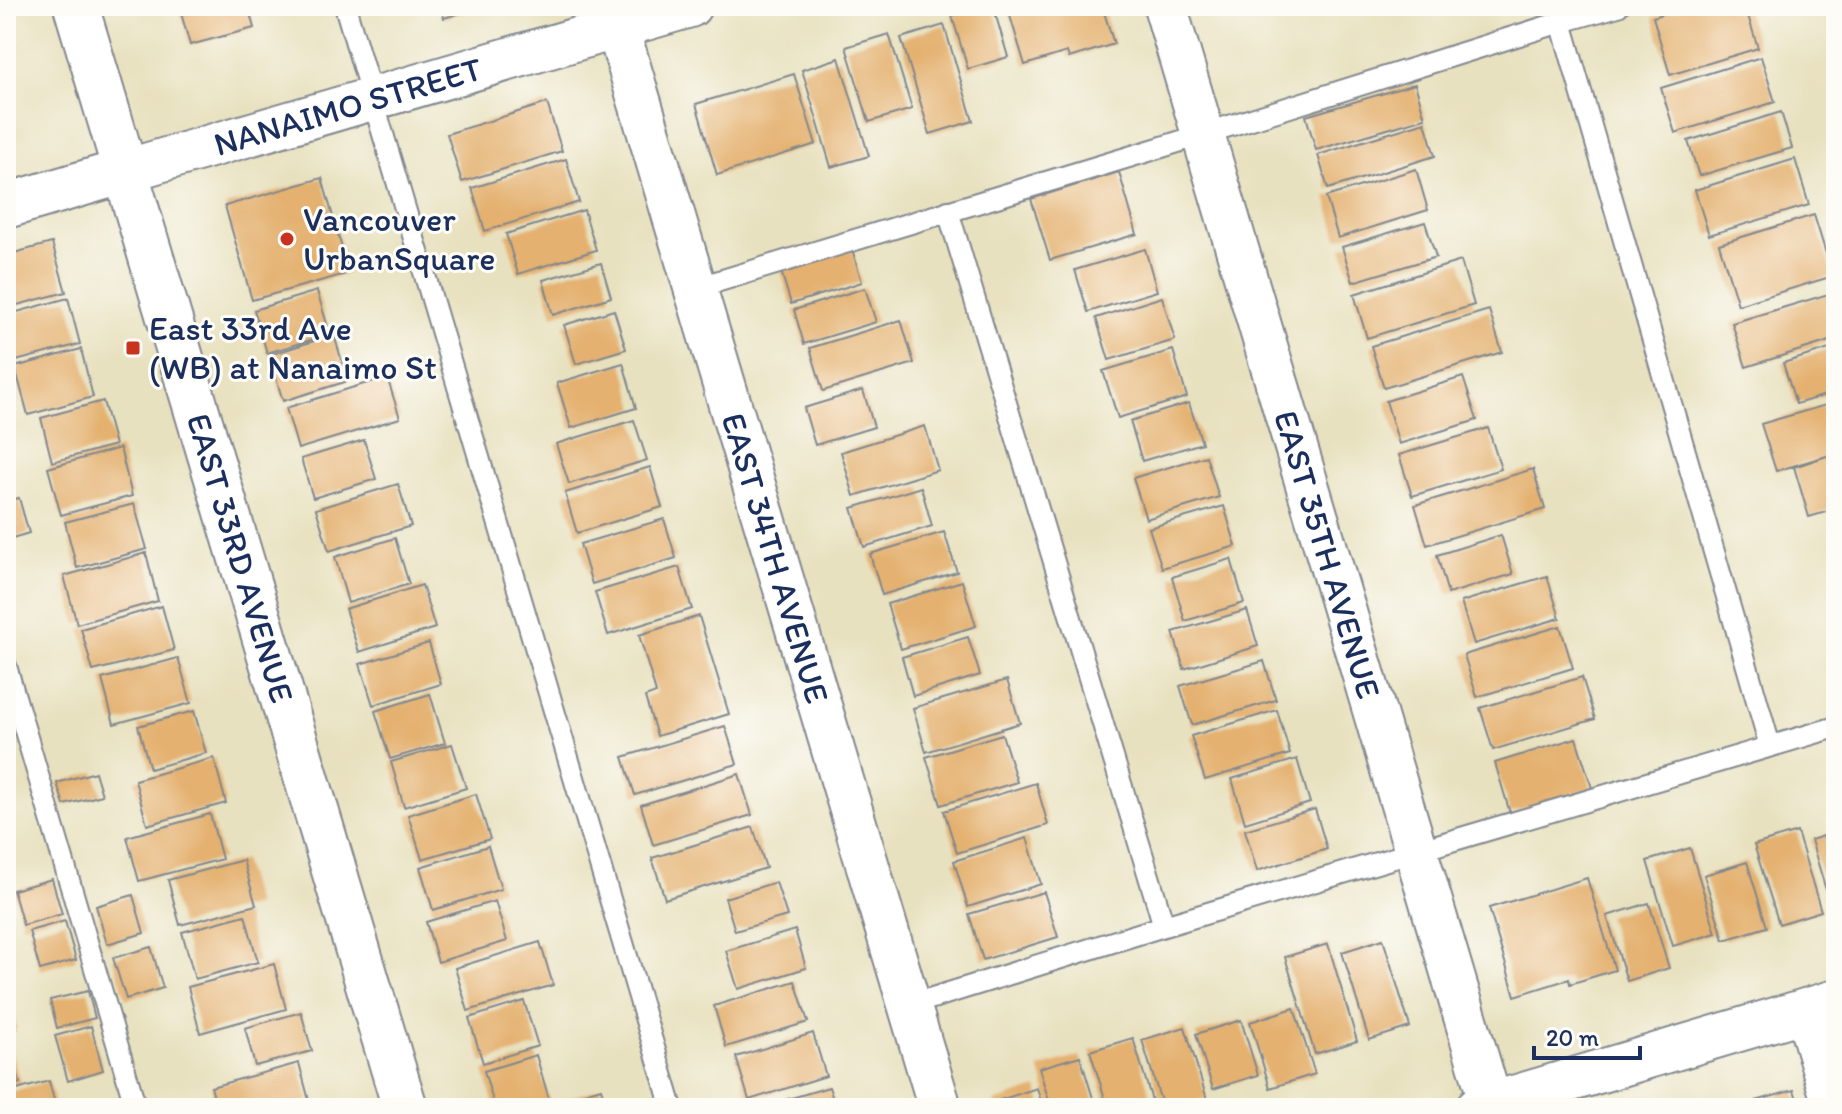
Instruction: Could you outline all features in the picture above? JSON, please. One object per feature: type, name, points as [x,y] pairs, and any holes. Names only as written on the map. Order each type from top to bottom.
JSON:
[{"type":"street","name":"EAST 33RD AVENUE","points":[[76,6],[405,1108]]},
{"type":"street","name":"NANAIMO STREET","points":[[6,206],[372,98],[614,16],[690,6]]},
{"type":"street","name":"EAST 35TH AVENUE","points":[[1165,6],[1416,851],[1484,1106]]},
{"type":"street","name":"EAST 34TH AVENUE","points":[[614,16],[940,1108]]},
{"type":"street","points":[[1484,1106],[1821,1006],[1835,1108]]},
{"type":"lane","points":[[345,6],[672,1108]]},
{"type":"lane","points":[[696,288],[1618,6]]},
{"type":"lane","points":[[1561,22],[1770,746]]},
{"type":"lane","points":[[948,211],[1164,926]]},
{"type":"lane","points":[[6,666],[136,1108]]},
{"type":"lane","points":[[910,1005],[1164,926],[1836,727]]},
{"type":"building","points":[[179,6],[248,6],[254,28],[190,45]]},
{"type":"building","points":[[440,6],[481,6],[481,7],[444,18]]},
{"type":"building","points":[[993,6],[1008,57],[968,69],[952,16]]},
{"type":"building","points":[[1007,6],[1102,6],[1114,44],[1069,58],[1067,52],[1025,65]]},
{"type":"building","points":[[1229,6],[1267,6],[1267,7],[1232,17]]},
{"type":"building","points":[[1689,6],[1745,6],[1758,48],[1670,75],[1653,17]]},
{"type":"building","points":[[944,25],[973,121],[930,134],[901,38]]},
{"type":"building","points":[[889,34],[912,109],[869,122],[846,47]]},
{"type":"building","points":[[1761,57],[1775,102],[1675,133],[1661,88]]},
{"type":"building","points":[[839,58],[869,156],[831,167],[802,70]]},
{"type":"building","points":[[794,74],[816,144],[717,175],[696,104]]},
{"type":"building","points":[[1415,84],[1425,118],[1316,150],[1306,116]]},
{"type":"building","points":[[547,103],[562,151],[462,182],[447,134]]},
{"type":"building","points":[[1781,112],[1792,148],[1699,176],[1688,141]]},
{"type":"building","points":[[1425,122],[1435,156],[1328,189],[1318,155]]},
{"type":"building","points":[[566,159],[579,202],[485,231],[472,188]]},
{"type":"building","points":[[1795,159],[1809,205],[1709,235],[1695,190]]},
{"type":"building","points":[[1416,169],[1428,210],[1338,238],[1326,197]]},
{"type":"building","points":[[1119,172],[1137,234],[1050,260],[1031,199]]},
{"type":"building","name":"Vancouver UrbanSquare","points":[[322,178],[349,273],[252,300],[225,206]]},
{"type":"building","points":[[584,210],[596,250],[518,274],[506,234]]},
{"type":"building","points":[[1814,215],[1833,276],[1738,305],[1719,244]]},
{"type":"building","points":[[1425,222],[1436,257],[1353,282],[1342,247]]},
{"type":"building","points":[[52,243],[66,292],[6,308],[6,255]]},
{"type":"building","points":[[852,249],[862,282],[791,304],[781,271]]},
{"type":"building","points":[[1145,249],[1157,291],[1088,312],[1075,270]]},
{"type":"building","points":[[1461,261],[1474,305],[1367,338],[1354,294]]},
{"type":"building","points":[[601,263],[611,297],[553,315],[543,280]]},
{"type":"building","points":[[865,288],[876,322],[804,344],[794,310]]},
{"type":"building","points":[[317,291],[330,334],[267,353],[254,310]]},
{"type":"building","points":[[1835,292],[1836,339],[1746,367],[1732,323]]},
{"type":"building","points":[[1162,297],[1175,340],[1109,360],[1096,318]]},
{"type":"building","points":[[68,298],[80,344],[16,361],[6,315]]},
{"type":"building","points":[[614,310],[626,349],[576,364],[564,325]]},
{"type":"building","points":[[1489,310],[1502,352],[1384,388],[1371,346]]},
{"type":"building","points":[[901,320],[914,363],[823,391],[810,348]]},
{"type":"building","points":[[334,335],[348,381],[283,401],[269,355]]},
{"type":"building","points":[[1836,347],[1836,392],[1796,404],[1783,363]]},
{"type":"building","points":[[81,349],[93,397],[28,415],[15,367]]},
{"type":"building","points":[[1173,350],[1187,397],[1118,418],[1103,371]]},
{"type":"building","points":[[623,363],[636,408],[571,428],[557,383]]},
{"type":"building","points":[[387,377],[400,418],[298,449],[286,408]]},
{"type":"building","points":[[1463,377],[1477,420],[1399,444],[1386,401]]},
{"type":"building","points":[[863,390],[874,427],[815,445],[804,408]]},
{"type":"building","points":[[103,401],[115,445],[52,462],[41,418]]},
{"type":"building","points":[[1836,402],[1836,509],[1809,517],[1794,467],[1830,455],[1776,471],[1761,424]]},
{"type":"building","points":[[1189,403],[1202,443],[1142,461],[1130,421]]},
{"type":"building","points":[[634,420],[647,460],[569,484],[556,444]]},
{"type":"building","points":[[925,426],[938,470],[854,496],[841,452]]},
{"type":"building","points":[[1488,428],[1501,469],[1412,496],[1399,455]]},
{"type":"building","points":[[364,440],[376,479],[313,498],[301,459]]},
{"type":"building","points":[[120,448],[132,496],[61,515],[48,468]]},
{"type":"building","points":[[1206,456],[1219,497],[1146,519],[1133,478]]},
{"type":"building","points":[[650,467],[662,507],[577,533],[565,493]]},
{"type":"building","points":[[1533,469],[1545,509],[1427,545],[1415,505]]},
{"type":"building","points":[[398,484],[411,526],[329,551],[316,509]]},
{"type":"building","points":[[921,487],[932,526],[864,547],[852,508]]},
{"type":"building","points":[[19,498],[29,533],[6,540],[6,501]]},
{"type":"building","points":[[134,504],[147,549],[77,568],[65,522]]},
{"type":"building","points":[[1224,506],[1236,546],[1162,568],[1149,528]]},
{"type":"building","points":[[664,519],[676,558],[592,584],[580,544]]},
{"type":"building","points":[[944,532],[957,572],[882,595],[870,554]]},
{"type":"building","points":[[1501,535],[1513,574],[1448,594],[1437,555]]},
{"type":"building","points":[[395,538],[409,584],[348,603],[335,557]]},
{"type":"building","points":[[146,553],[158,601],[77,624],[64,576]]},
{"type":"building","points":[[1231,559],[1244,603],[1185,621],[1172,577]]},
{"type":"building","points":[[679,567],[692,609],[608,635],[595,592]]},
{"type":"building","points":[[1547,576],[1560,618],[1474,644],[1461,602]]},
{"type":"building","points":[[962,581],[976,626],[901,649],[887,604]]},
{"type":"building","points":[[422,585],[435,628],[359,652],[345,609]]},
{"type":"building","points":[[162,606],[174,650],[93,671],[81,629]]},
{"type":"building","points":[[1247,610],[1258,646],[1184,669],[1173,632]]},
{"type":"building","points":[[699,616],[729,714],[657,736],[645,697],[656,693],[639,635]]},
{"type":"building","points":[[1560,626],[1573,668],[1477,697],[1464,655]]},
{"type":"building","points":[[968,637],[980,675],[913,696],[902,657]]},
{"type":"building","points":[[429,643],[441,684],[373,705],[360,664]]},
{"type":"building","points":[[178,658],[191,703],[114,724],[102,679]]},
{"type":"building","points":[[1264,661],[1276,700],[1192,725],[1180,686]]},
{"type":"building","points":[[1582,677],[1595,719],[1493,750],[1480,708]]},
{"type":"building","points":[[1007,680],[1020,723],[926,752],[913,708]]},
{"type":"building","points":[[430,694],[445,743],[390,759],[375,711]]},
{"type":"building","points":[[1277,710],[1290,754],[1205,780],[1191,736]]},
{"type":"building","points":[[194,711],[206,753],[150,769],[138,726]]},
{"type":"building","points":[[725,726],[737,764],[635,795],[623,757]]},
{"type":"building","points":[[1002,734],[1017,782],[941,805],[926,757]]},
{"type":"building","points":[[1576,738],[1592,788],[1510,813],[1495,763]]},
{"type":"building","points":[[6,741],[12,760],[6,762]]},
{"type":"building","points":[[452,744],[466,788],[404,807],[391,762]]},
{"type":"building","points":[[214,758],[226,803],[147,825],[135,780]]},
{"type":"building","points":[[1297,759],[1310,803],[1245,823],[1232,779]]},
{"type":"building","points":[[95,772],[102,795],[64,805],[57,783]]},
{"type":"building","points":[[739,774],[752,815],[653,845],[641,805]]},
{"type":"building","points":[[1036,783],[1048,825],[957,853],[944,811]]},
{"type":"building","points":[[476,794],[490,839],[422,859],[408,815]]},
{"type":"building","points":[[1315,809],[1327,849],[1257,871],[1245,830]]},
{"type":"building","points":[[210,814],[222,859],[139,881],[127,837]]},
{"type":"building","points":[[753,827],[766,868],[665,899],[652,858]]},
{"type":"building","points":[[1797,832],[1821,911],[1779,924],[1754,845]]},
{"type":"building","points":[[1836,832],[1836,920],[1835,920],[1811,840]]},
{"type":"building","points":[[1027,838],[1041,884],[968,907],[954,861]]},
{"type":"building","points":[[488,846],[501,889],[433,910],[420,867]]},
{"type":"building","points":[[1690,848],[1716,933],[1673,946],[1647,861]]},
{"type":"building","points":[[243,860],[256,905],[180,925],[168,880]]},
{"type":"building","points":[[1747,862],[1767,927],[1724,940],[1704,875]]},
{"type":"building","points":[[1587,878],[1615,970],[1570,984],[1569,979],[1515,996],[1489,908]]},
{"type":"building","points":[[52,879],[62,914],[23,925],[13,890]]},
{"type":"building","points":[[776,882],[787,916],[735,931],[725,898]]},
{"type":"building","points":[[1044,892],[1058,937],[983,960],[969,914]]},
{"type":"building","points":[[133,895],[144,933],[107,944],[96,906]]},
{"type":"building","points":[[495,901],[507,941],[438,962],[426,922]]},
{"type":"building","points":[[1649,903],[1669,968],[1627,981],[1607,916]]},
{"type":"building","points":[[245,915],[258,962],[195,979],[182,932]]},
{"type":"building","points":[[65,921],[76,960],[40,970],[29,931]]},
{"type":"building","points":[[795,930],[806,968],[738,989],[726,951]]},
{"type":"building","points":[[1383,939],[1410,1027],[1369,1040],[1342,952]]},
{"type":"building","points":[[540,942],[553,985],[468,1011],[455,968]]},
{"type":"building","points":[[1328,944],[1357,1041],[1315,1054],[1285,957]]},
{"type":"building","points":[[151,947],[163,988],[126,999],[113,958]]},
{"type":"building","points":[[274,964],[286,1009],[200,1033],[188,987]]},
{"type":"building","points":[[795,981],[808,1022],[726,1047],[714,1006]]},
{"type":"building","points":[[6,990],[17,1029],[6,1032]]},
{"type":"building","points":[[88,991],[95,1018],[57,1028],[50,1000]]},
{"type":"building","points":[[524,1001],[538,1046],[483,1063],[469,1018]]},
{"type":"building","points":[[1294,1008],[1315,1074],[1270,1088],[1250,1022]]},
{"type":"building","points":[[301,1012],[312,1051],[255,1066],[245,1028]]},
{"type":"building","points":[[1241,1020],[1258,1075],[1213,1089],[1196,1034]]},
{"type":"building","points":[[91,1026],[103,1070],[68,1081],[55,1036]]},
{"type":"building","points":[[1185,1027],[1207,1099],[1177,1108],[1163,1108],[1142,1040]]},
{"type":"building","points":[[813,1033],[826,1076],[749,1100],[736,1057]]},
{"type":"building","points":[[6,1035],[20,1083],[6,1087]]},
{"type":"building","points":[[1133,1038],[1153,1104],[1140,1108],[1108,1108],[1090,1051]]},
{"type":"building","points":[[536,1055],[549,1099],[519,1108],[495,1108],[484,1071]]},
{"type":"building","points":[[1080,1056],[1096,1108],[1051,1108],[1039,1068]]},
{"type":"building","points":[[299,1063],[311,1108],[217,1108],[211,1087]]},
{"type":"building","points":[[49,1081],[56,1108],[6,1108],[6,1093]]},
{"type":"building","points":[[829,1087],[836,1108],[772,1108],[771,1104]]},
{"type":"building","points":[[601,1088],[608,1108],[537,1108],[537,1107]]},
{"type":"building","points":[[1037,1088],[1043,1108],[996,1108],[994,1102]]},
{"type":"building","points":[[1794,1090],[1800,1108],[1758,1108],[1756,1101]]},
{"type":"place","name":"Vancouver UrbanSquare","points":[[287,239]]},
{"type":"place","name":"East 33rd Ave (WB) at Nanaimo St","points":[[133,348]]}]
